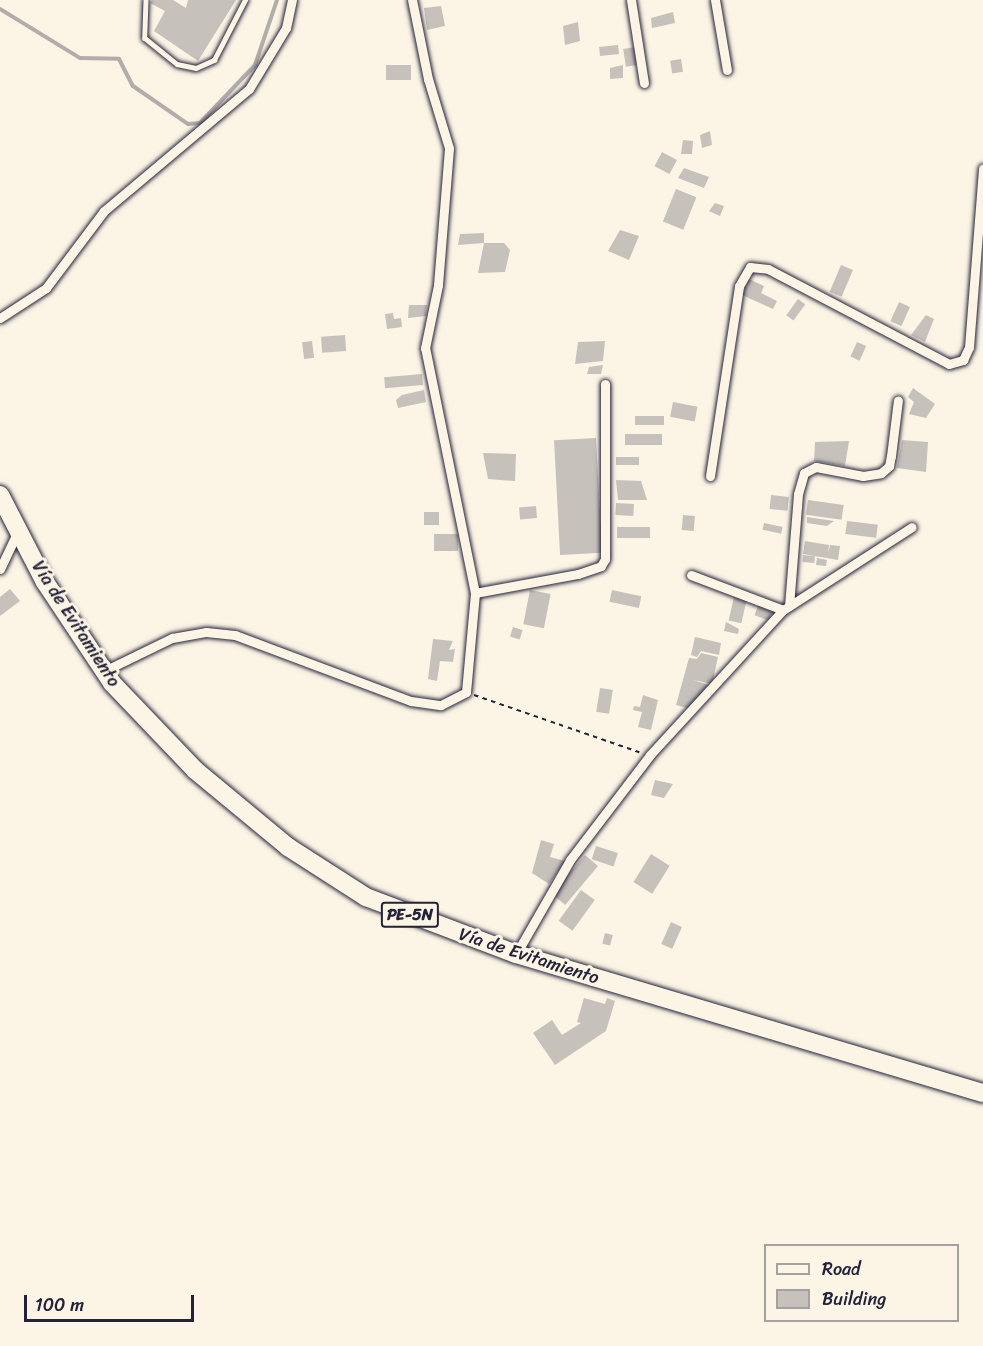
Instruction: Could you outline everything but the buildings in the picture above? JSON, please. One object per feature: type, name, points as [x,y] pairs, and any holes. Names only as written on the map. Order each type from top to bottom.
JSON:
[{"type":"highway","name":"Vía de Evitamiento","points":[[0,495],[45,582],[104,671],[195,770],[288,847],[366,897],[516,954],[983,1093]]},
{"type":"street","points":[[0,318],[46,288],[104,211],[249,89],[286,28],[292,0]]},
{"type":"street","points":[[104,671],[172,638],[206,632],[235,635],[411,701],[441,705],[466,692],[475,592],[424,348],[438,285],[449,148],[428,80],[412,0]]},
{"type":"street","points":[[631,0],[644,83]]},
{"type":"street","points":[[715,0],[727,70]]},
{"type":"street","points":[[710,476],[739,286],[750,267],[768,269],[944,361],[958,363],[963,360],[969,347],[983,169]]},
{"type":"street","points":[[475,592],[578,574],[601,566],[605,559],[605,384]]},
{"type":"street","points":[[786,608],[798,494],[804,473],[816,467],[863,476],[881,473],[889,466],[898,400]]},
{"type":"street","points":[[516,954],[570,860],[650,755],[786,608],[912,527]]},
{"type":"street","points":[[0,569],[18,531]]},
{"type":"street","points":[[691,575],[786,608]]},
{"type":"lane","points":[[146,0],[145,38],[177,64],[196,68],[214,60],[245,0]]},
{"type":"path","points":[[466,692],[650,755]]},
{"type":"waterway","points":[[0,9],[80,58],[119,59],[133,86],[188,124],[200,123],[255,65],[277,0]]}]
